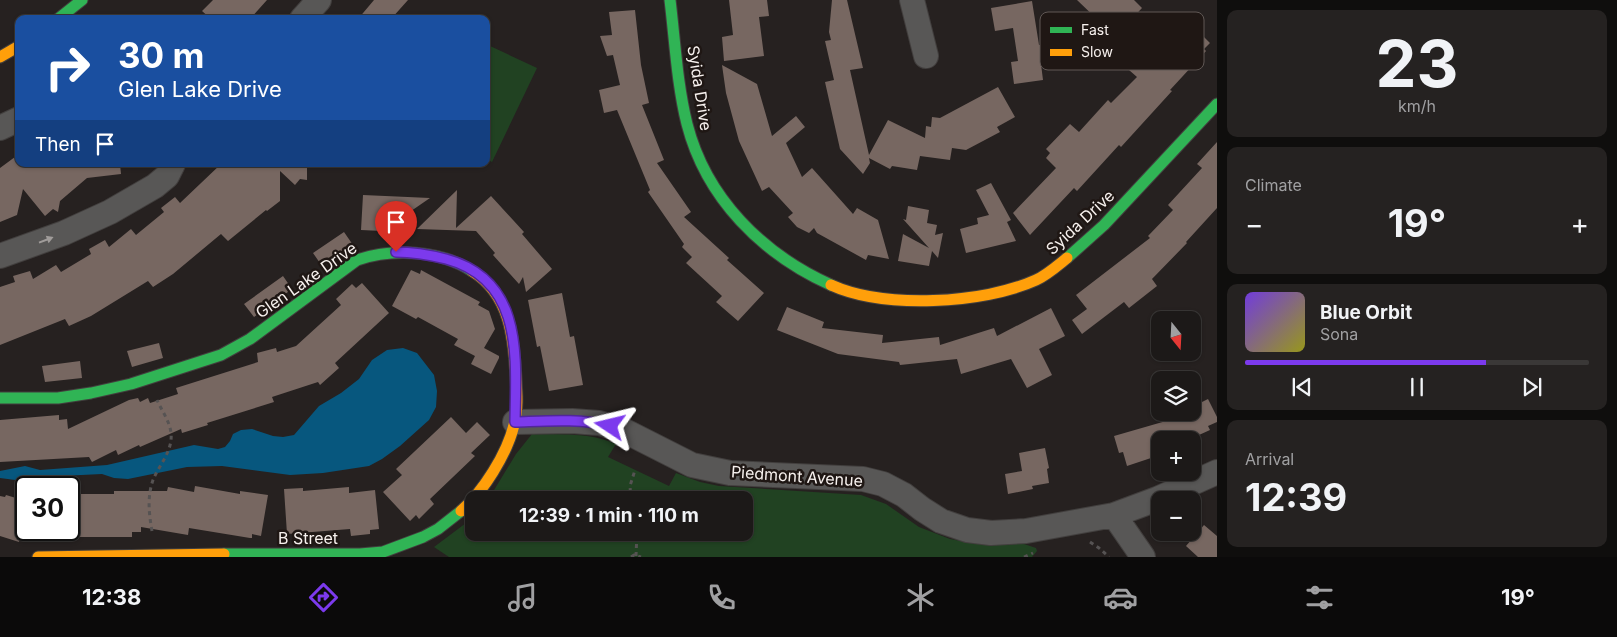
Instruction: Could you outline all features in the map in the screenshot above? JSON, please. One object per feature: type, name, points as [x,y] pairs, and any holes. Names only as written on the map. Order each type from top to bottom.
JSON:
[{"type":"street","points":[[63,15],[82,0]]},
{"type":"street","points":[[306,15],[319,0]]},
{"type":"street","name":"Syida Drive","points":[[670,0],[687,128],[698,159],[716,190],[739,220],[782,260],[837,288],[869,297],[900,302],[937,301],[985,294],[1037,280],[1070,257],[1100,230],[1217,104]]},
{"type":"street","points":[[912,0],[926,56]]},
{"type":"street","points":[[0,57],[15,48]]},
{"type":"street","points":[[0,128],[15,121]]},
{"type":"street","points":[[0,256],[64,233],[141,196],[167,176],[172,167]]},
{"type":"street","name":"Glen Lake Drive","points":[[0,398],[58,398],[91,393],[150,378],[221,355],[250,339],[358,260],[370,255],[386,252],[408,252],[436,256],[461,263],[475,270],[497,292],[510,324],[514,346],[516,372],[515,422]]},
{"type":"street","name":"Piedmont Avenue","points":[[515,422],[572,421],[599,423],[621,429],[692,465],[730,473],[863,479],[883,484],[904,495],[922,510],[941,521],[967,530],[991,533],[1026,531],[1114,515],[1158,499],[1217,472]]},
{"type":"street","name":"B Street","points":[[38,557],[383,552],[433,532],[454,518],[472,501],[486,483],[497,464],[515,422]]},
{"type":"street","points":[[1114,515],[1143,557]]},
{"type":"path","points":[[150,378],[171,431],[170,448],[152,482],[149,502],[154,554]]},
{"type":"path","points":[[630,491],[635,470]]},
{"type":"path","points":[[636,556],[637,541]]},
{"type":"path","points":[[1084,542],[1091,542],[1109,557]]},
{"type":"path","points":[[1024,557],[1037,551]]},
{"type":"path","points":[[631,557],[641,557]]},
{"type":"green space","points":[[490,46],[537,68],[492,162],[490,161]]},
{"type":"green space","points":[[532,434],[564,434],[596,438],[616,444],[608,457],[669,486],[676,473],[700,482],[719,486],[861,495],[886,504],[919,527],[950,539],[977,544],[1021,543],[1036,548],[1037,551],[1032,557],[449,557],[434,547],[465,524],[465,541],[753,541],[753,491],[493,491],[516,454]]},
{"type":"water","points":[[403,348],[417,353],[434,375],[437,391],[436,407],[429,420],[400,446],[369,466],[323,473],[290,475],[222,466],[187,467],[128,479],[114,478],[102,474],[15,476],[15,480],[0,478],[0,471],[25,466],[40,470],[107,465],[194,445],[218,449],[225,447],[233,434],[241,430],[252,429],[273,436],[283,437],[294,435],[319,406],[341,393],[359,379],[372,360],[387,350]]},
{"type":"building","points":[[213,0],[267,0],[254,15],[206,15],[202,11]]},
{"type":"building","points":[[374,0],[408,0],[395,15],[361,15]]},
{"type":"building","points":[[729,0],[767,0],[769,16],[759,17],[764,56],[724,61],[722,37],[733,35]]},
{"type":"building","points":[[832,0],[847,0],[863,68],[850,70],[869,155],[888,120],[925,138],[926,126],[931,127],[932,117],[940,118],[998,87],[1015,117],[997,127],[1000,132],[966,150],[952,148],[950,160],[920,156],[917,170],[892,166],[890,169],[869,158],[870,163],[863,174],[840,149],[825,82],[834,80],[825,41],[831,40],[829,32]]},
{"type":"building","points":[[1077,0],[1134,0],[1142,8],[1138,12],[1090,12]]},
{"type":"building","points":[[1032,1],[1040,45],[1040,70],[1042,70],[1043,80],[1014,84],[1011,62],[1018,61],[1013,28],[995,31],[991,8]]},
{"type":"building","points":[[635,10],[641,65],[649,103],[642,105],[664,160],[657,163],[691,212],[684,217],[729,258],[727,260],[764,293],[738,321],[716,302],[722,296],[686,263],[692,257],[682,247],[684,244],[648,192],[650,190],[617,110],[604,113],[599,90],[620,85],[613,55],[607,56],[600,36],[612,35],[609,12]]},
{"type":"building","points":[[1204,37],[1210,43],[1204,49]]},
{"type":"building","points":[[722,65],[757,84],[772,136],[796,116],[805,127],[786,143],[802,177],[812,168],[853,214],[857,208],[878,220],[889,259],[868,255],[866,260],[817,233],[814,228],[809,233],[797,227],[788,217],[793,213],[769,187],[762,191],[739,141],[726,93]]},
{"type":"building","points":[[1129,70],[1188,70],[1121,147],[1119,145],[1077,191],[1074,188],[1030,235],[1013,213],[1056,168],[1046,158],[1050,153],[1046,149],[1070,124],[1079,132],[1108,100],[1111,103],[1137,77]]},
{"type":"building","points":[[1217,142],[1217,208],[1187,243],[1152,279],[1157,286],[1129,308],[1124,302],[1082,334],[1072,320],[1087,309],[1076,295],[1150,238],[1148,236],[1173,210],[1168,205],[1202,168],[1197,164]]},
{"type":"building","points":[[15,157],[15,167],[120,167],[121,174],[87,178],[60,201],[58,212],[53,209],[45,216],[23,189],[17,215],[0,222],[0,168]]},
{"type":"building","points":[[218,167],[307,167],[307,180],[300,179],[295,185],[280,171],[280,201],[228,241],[221,234],[173,274],[153,287],[148,281],[91,316],[69,326],[65,319],[0,345],[0,287],[15,282],[13,276],[30,271],[33,279],[56,265],[61,272],[91,254],[89,249],[105,240],[109,247],[131,229],[136,235],[164,212],[161,208],[175,197],[180,203]]},
{"type":"building","points":[[991,183],[1011,220],[1007,222],[1016,241],[966,253],[960,229],[978,224],[977,218],[989,215],[976,190]]},
{"type":"building","points":[[457,190],[456,228],[491,196],[524,232],[522,234],[552,269],[526,292],[523,277],[519,284],[493,255],[495,253],[476,231],[417,229]]},
{"type":"building","points":[[363,195],[430,198],[382,231],[361,230]]},
{"type":"building","points":[[908,206],[929,210],[927,223],[937,225],[935,235],[943,233],[938,258],[932,251],[929,266],[898,261],[903,234],[929,248],[903,219],[906,220]]},
{"type":"building","points":[[344,232],[353,245],[322,266],[313,253]]},
{"type":"building","points":[[411,270],[420,274],[421,270],[480,302],[478,305],[489,311],[495,329],[484,348],[499,356],[491,374],[471,364],[475,356],[454,345],[458,339],[418,317],[416,319],[392,306]]},
{"type":"building","points":[[283,276],[292,289],[254,317],[244,304]]},
{"type":"building","points":[[362,283],[389,313],[335,363],[339,368],[320,385],[318,382],[272,397],[274,402],[182,433],[181,429],[118,455],[116,450],[92,462],[89,457],[0,462],[0,420],[59,415],[59,420],[67,419],[68,429],[129,400],[138,398],[140,402],[148,398],[150,403],[178,394],[176,388],[258,362],[257,353],[276,348],[277,352],[296,346],[341,305],[336,299],[352,284],[356,288]]},
{"type":"building","points":[[562,293],[570,337],[574,336],[583,385],[549,391],[540,346],[537,347],[528,300]]},
{"type":"building","points":[[787,307],[824,322],[822,328],[883,335],[882,343],[939,337],[940,345],[994,328],[997,336],[1051,308],[1065,336],[1039,349],[1052,375],[1027,388],[1011,359],[961,374],[957,359],[900,365],[899,362],[838,354],[777,330]]},
{"type":"building","points":[[159,343],[163,358],[132,367],[127,351]]},
{"type":"building","points":[[80,361],[82,378],[45,382],[42,366]]},
{"type":"building","points":[[1208,399],[1217,417],[1217,422],[1208,426],[1210,430],[1201,434],[1201,431],[1151,431],[1151,458],[1127,466],[1123,452],[1119,453],[1114,436],[1166,421],[1201,421],[1201,402]]},
{"type":"building","points":[[451,417],[466,433],[477,422],[490,435],[471,453],[475,456],[430,499],[434,504],[419,519],[416,515],[410,521],[383,492],[402,475],[396,469]]},
{"type":"building","points":[[1045,448],[1049,468],[1047,469],[1049,483],[1032,486],[1033,489],[1008,494],[1005,474],[1022,471],[1019,453]]},
{"type":"building","points":[[195,486],[240,494],[240,491],[268,495],[261,536],[252,534],[252,538],[250,538],[189,528],[188,535],[141,527],[141,532],[132,532],[132,537],[80,537],[80,494],[114,494],[114,491],[167,491],[168,487],[194,492]]},
{"type":"building","points":[[349,487],[349,493],[375,490],[379,529],[370,530],[370,534],[351,536],[350,529],[287,534],[284,489],[303,488],[303,491]]},
{"type":"building","points":[[6,495],[15,498],[15,541],[0,536],[0,496],[5,497]]},
{"type":"building","points":[[1204,525],[1217,536],[1217,557],[1198,557],[1186,546],[1190,541],[1201,541],[1201,528]]},
{"type":"traffic: fast","points":[[63,15],[82,0]]},
{"type":"traffic: fast","points":[[670,0],[679,78],[687,124],[696,151],[708,176],[740,221],[760,240],[782,257],[831,285]]},
{"type":"traffic: fast","points":[[1067,258],[1104,225],[1217,104]]},
{"type":"traffic: fast","points":[[0,398],[58,398],[91,393],[131,384],[221,355],[250,339],[357,260],[371,256],[401,253],[431,255],[459,264],[472,271]]},
{"type":"traffic: fast","points":[[224,554],[360,554],[383,552],[423,537],[438,529],[461,511]]},
{"type":"traffic: slow","points":[[0,57],[15,48]]},
{"type":"traffic: slow","points":[[831,285],[853,293],[878,298],[905,300],[962,298],[1014,288],[1036,280],[1067,258]]},
{"type":"traffic: slow","points":[[461,511],[478,494],[500,460],[511,436],[517,408],[514,348],[507,318],[495,292],[472,271]]},
{"type":"traffic: slow","points":[[38,557],[224,554]]},
{"type":"route","points":[[396,252],[436,256],[461,263],[475,270],[497,292],[510,324],[514,346],[516,372],[515,422],[572,421],[599,423],[610,426]]}]
